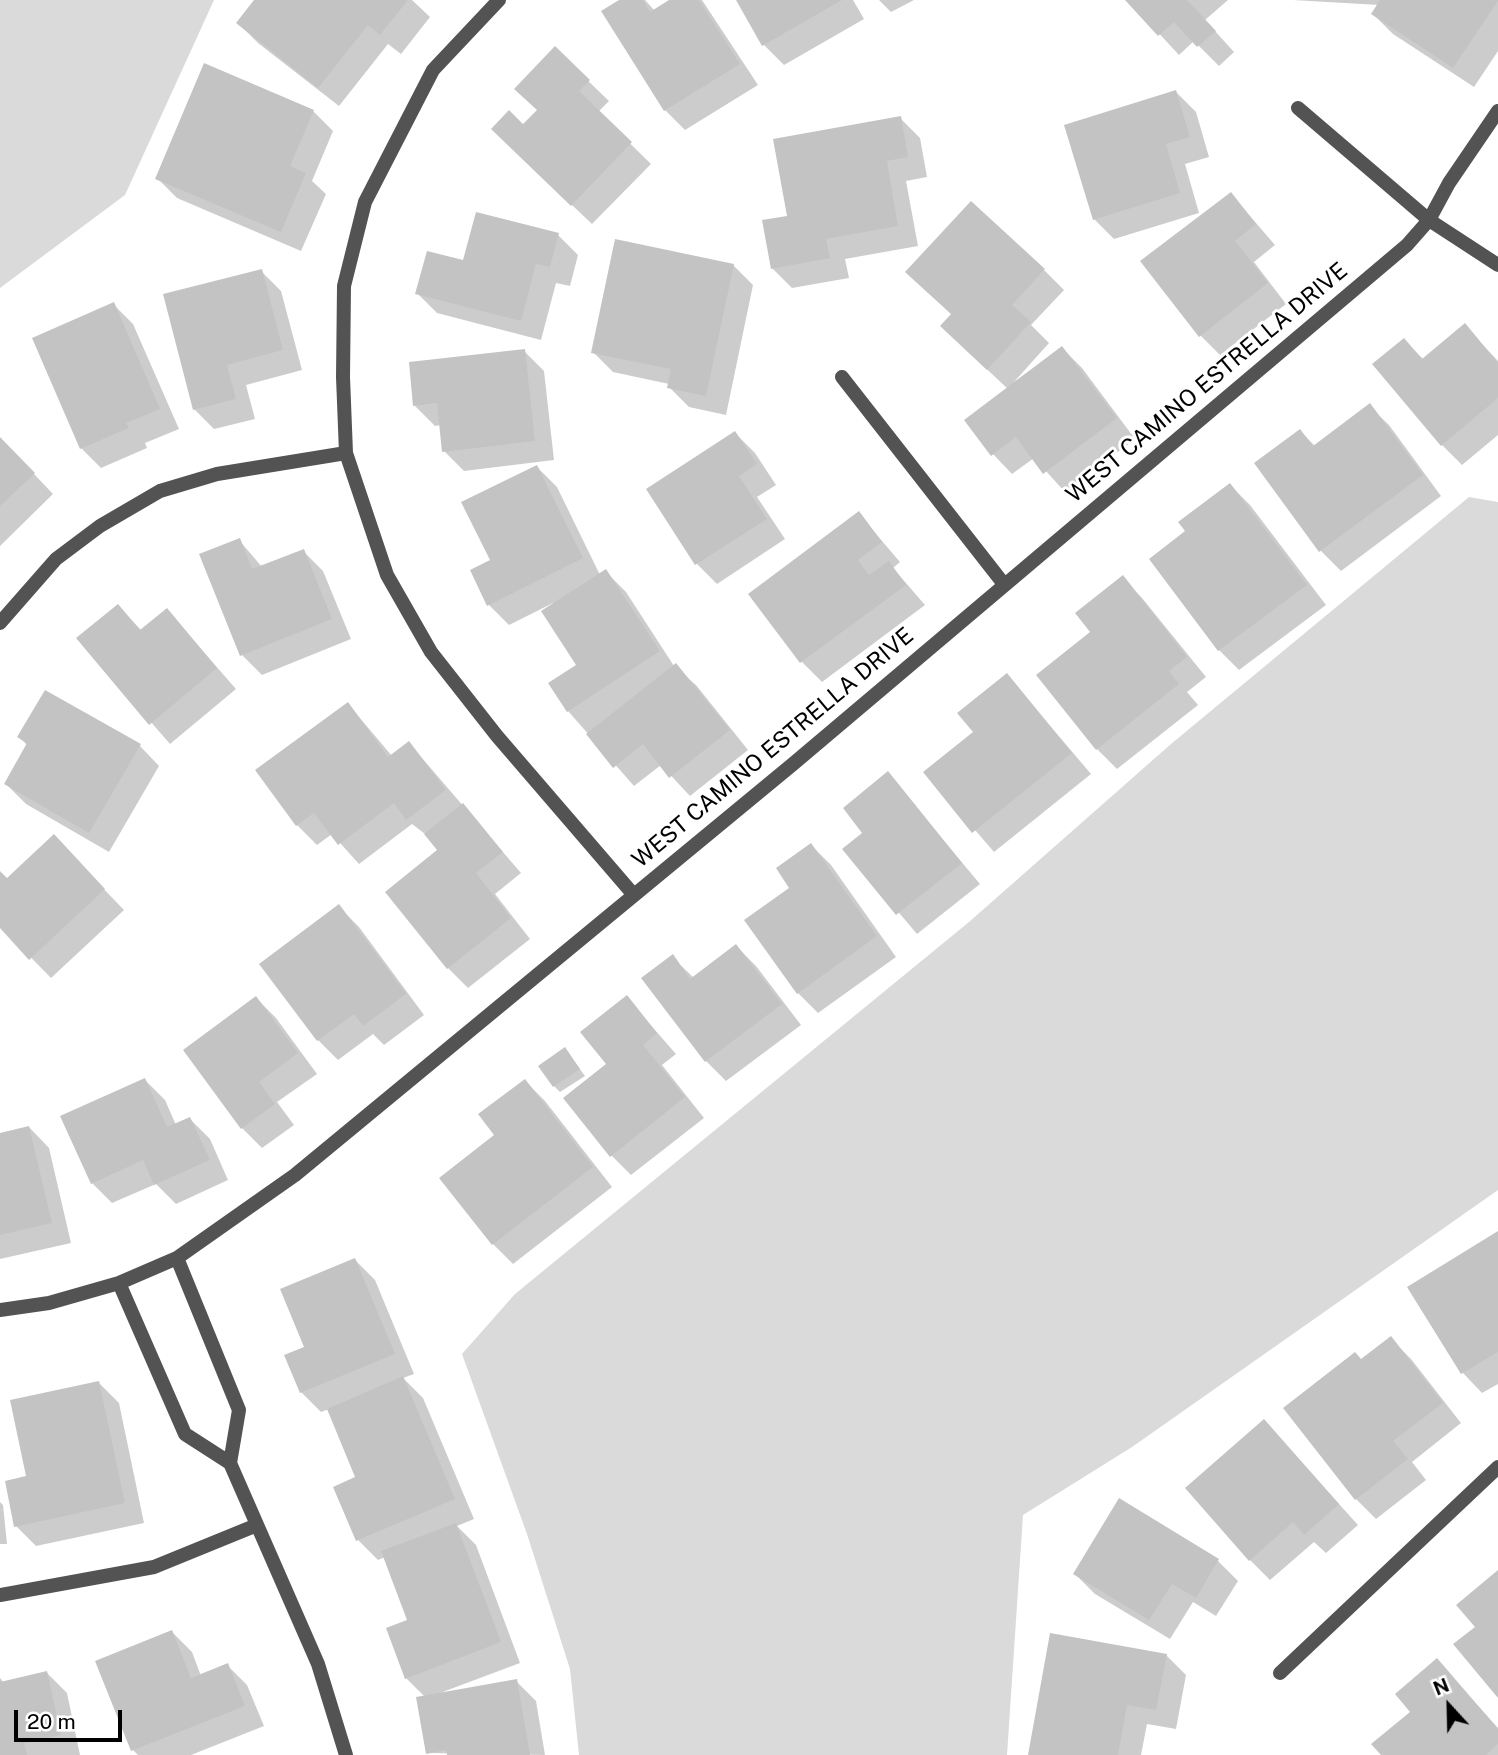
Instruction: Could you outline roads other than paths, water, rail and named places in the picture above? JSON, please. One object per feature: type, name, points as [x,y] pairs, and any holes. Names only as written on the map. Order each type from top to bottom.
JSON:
[{"type":"street","points":[[499,0],[433,70],[365,202],[344,286],[342,377],[346,453],[387,575],[431,652],[496,736],[633,894]]},
{"type":"street","points":[[1298,108],[1429,220],[1498,265]]},
{"type":"street","name":"WEST CAMINO ESTRELLA DRIVE","points":[[0,1310],[49,1303],[119,1283],[177,1258],[295,1175],[793,764],[1003,583],[1300,337],[1406,245],[1429,220],[1449,183],[1498,111]]},
{"type":"street","points":[[842,377],[1003,583]]},
{"type":"street","points":[[0,623],[56,559],[100,526],[160,491],[217,474],[346,453]]},
{"type":"street","points":[[177,1258],[239,1410],[230,1463]]},
{"type":"street","points":[[119,1283],[185,1433],[230,1463],[318,1664],[346,1755]]},
{"type":"street","points":[[1280,1673],[1498,1466]]},
{"type":"street","points":[[0,1595],[155,1567],[257,1525]]}]
